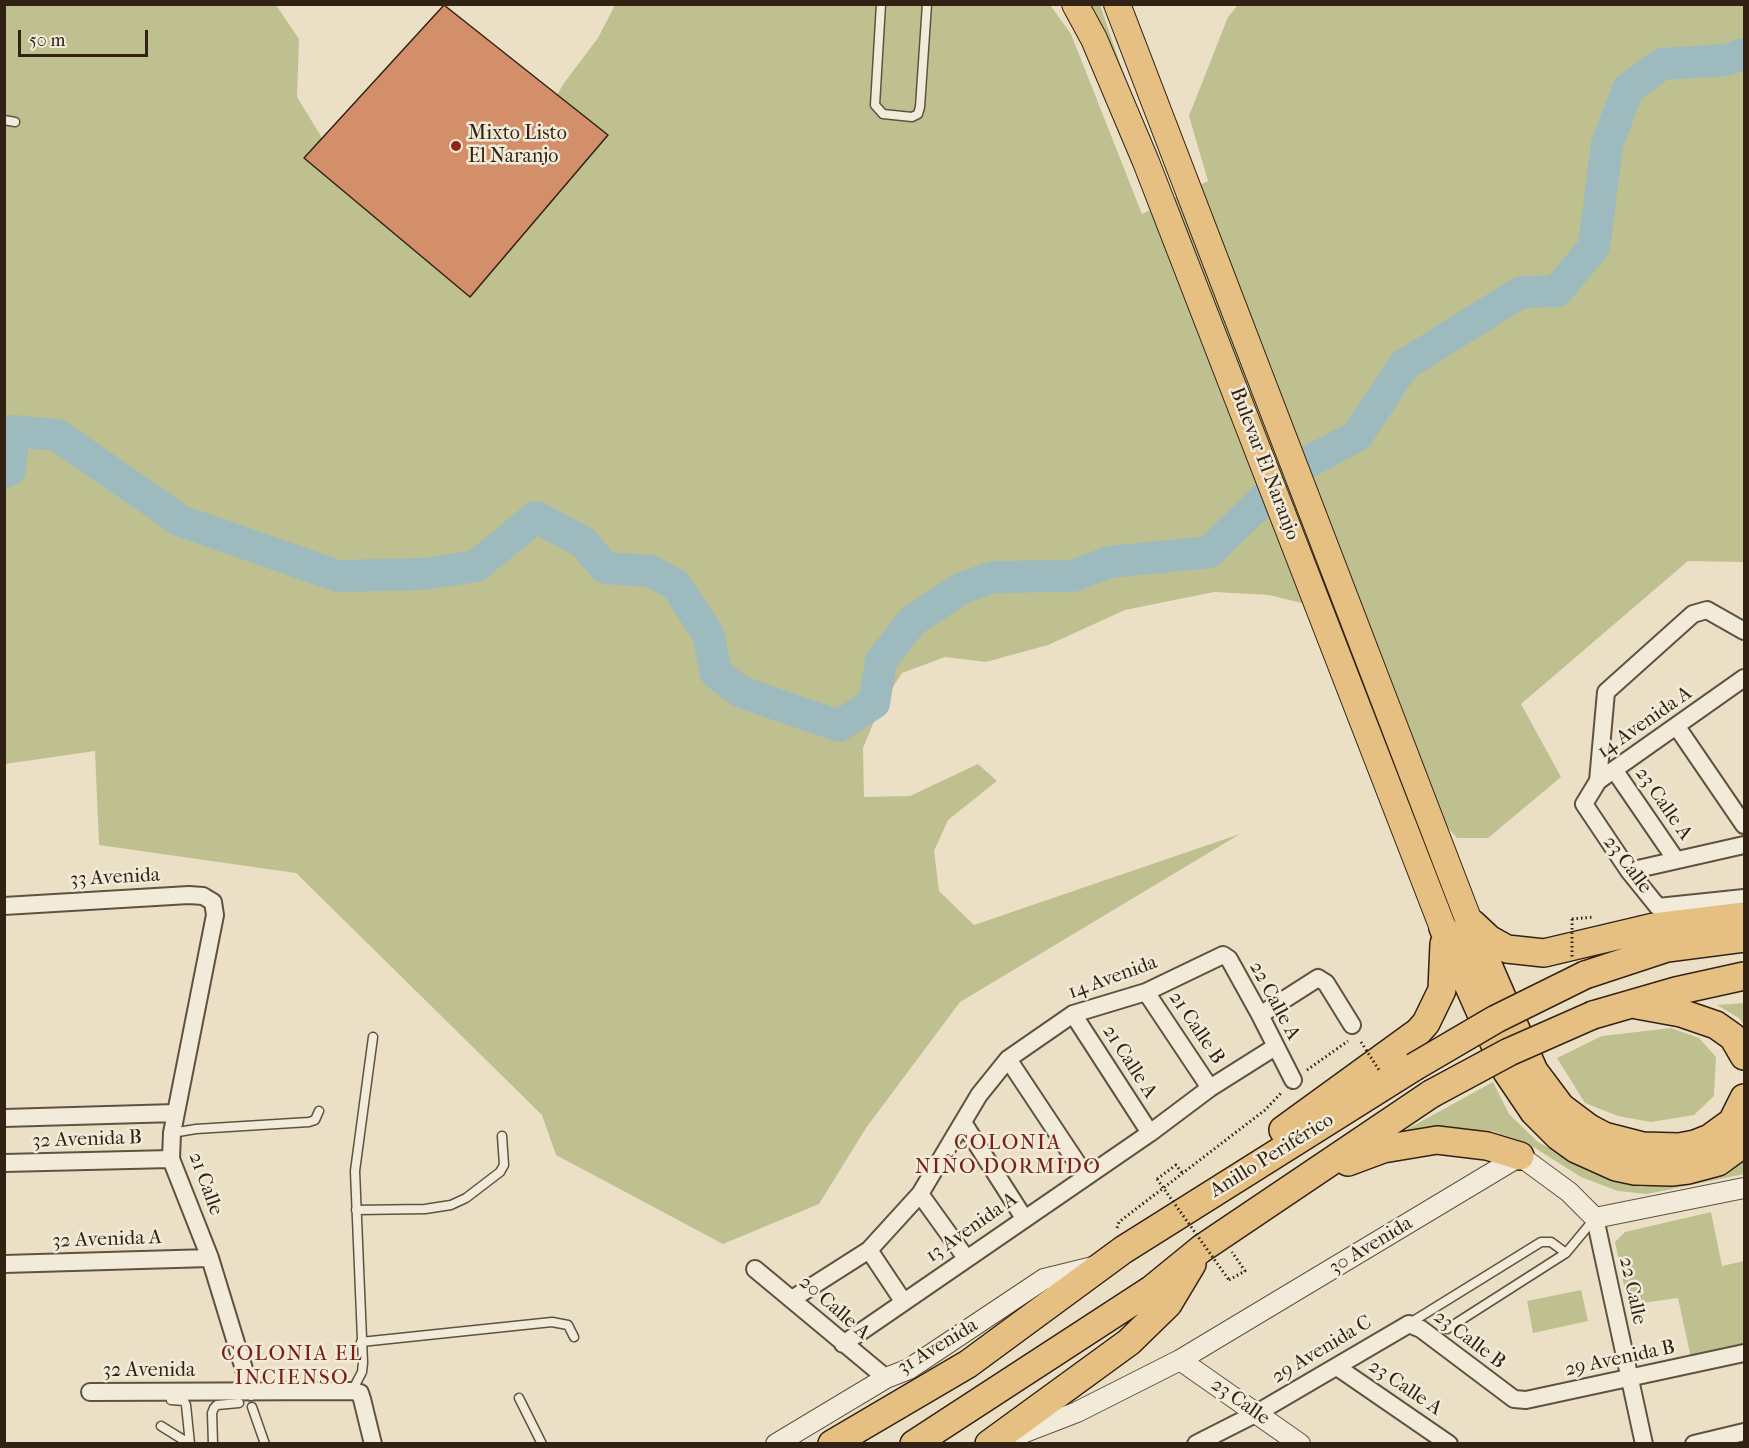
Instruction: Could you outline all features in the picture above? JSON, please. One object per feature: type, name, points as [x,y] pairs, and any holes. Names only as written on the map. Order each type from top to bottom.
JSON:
[{"type":"highway","points":[[1439,916],[1507,1072],[1534,1112],[1558,1136],[1586,1154],[1616,1167],[1635,1172],[1689,1170],[1718,1162],[1744,1143]]},
{"type":"highway","points":[[1185,1211],[1241,1160],[1418,1032],[1426,1023],[1438,1002],[1445,979],[1439,916]]},
{"type":"highway","points":[[1470,921],[1490,939],[1507,949],[1544,953],[1654,927],[1744,916]]},
{"type":"highway","points":[[1470,921],[1538,1077],[1561,1107],[1589,1128],[1604,1136],[1643,1146],[1679,1147],[1695,1144],[1710,1138],[1732,1122],[1744,1098]]},
{"type":"highway","name":"Anillo Periférico","points":[[832,1443],[968,1364],[1104,1264],[1414,1067],[1496,1018],[1574,979],[1667,948],[1744,938]]},
{"type":"highway","name":"Anillo Periférico","points":[[914,1443],[1152,1289],[1201,1249],[1431,1094],[1509,1052],[1593,1015],[1744,976]]},
{"type":"highway","points":[[1630,1004],[1681,1013],[1716,1024],[1733,1037],[1744,1056]]},
{"type":"highway","points":[[1313,1174],[1383,1149],[1437,1140],[1487,1146],[1520,1156]]},
{"type":"highway","points":[[989,1443],[1129,1342],[1168,1304],[1201,1249]]},
{"type":"main road","name":"Bulevar El Naranjo","points":[[1075,4],[1094,39],[1146,162],[1439,916]]},
{"type":"main road","name":"Bulevar El Naranjo","points":[[1117,4],[1470,921]]},
{"type":"street","points":[[1598,781],[1603,705],[1606,692],[1693,614],[1707,610],[1744,632]]},
{"type":"street","name":"14 Avenida A","points":[[1587,811],[1585,799],[1598,781],[1742,686]]},
{"type":"street","points":[[1677,727],[1744,825]]},
{"type":"street","name":"23 Calle A","points":[[1615,771],[1676,860]]},
{"type":"street","name":"23 Calle","points":[[1587,811],[1629,871],[1658,907],[1744,897]]},
{"type":"street","points":[[1629,871],[1744,845]]},
{"type":"street","name":"33 Avenida","points":[[4,906],[189,895],[203,896],[213,902],[215,915]]},
{"type":"street","name":"21 Calle","points":[[215,915],[172,1133],[171,1159],[210,1258],[247,1401]]},
{"type":"street","name":"22 Calle A","points":[[1210,960],[1223,955],[1228,959],[1293,1080]]},
{"type":"street","name":"14 Avenida","points":[[792,1299],[869,1250],[920,1194],[964,1125],[979,1095],[1008,1059],[1073,1014],[1146,992],[1210,960]]},
{"type":"street","points":[[1260,1015],[1313,980],[1322,979],[1356,1036]]},
{"type":"street","name":"21 Calle B","points":[[1146,992],[1210,1088]]},
{"type":"street","name":"21 Calle A","points":[[1073,1014],[1149,1133]]},
{"type":"street","name":"13 Avenida A","points":[[843,1344],[1149,1133],[1210,1088],[1275,1047]]},
{"type":"street","points":[[1008,1059],[1085,1176]]},
{"type":"street","points":[[4,1118],[176,1113]]},
{"type":"street","points":[[964,1125],[1024,1218]]},
{"type":"street","points":[[1520,1156],[1569,1192],[1595,1218],[1744,1188]]},
{"type":"street","name":"30 Avenida","points":[[997,1443],[1077,1412],[1180,1360],[1520,1156]]},
{"type":"street","name":"32 Avenida B","points":[[4,1163],[171,1159]]},
{"type":"street","points":[[920,1194],[966,1258]]},
{"type":"street","name":"22 Calle","points":[[1595,1218],[1644,1443]]},
{"type":"street","points":[[869,1250],[903,1302]]},
{"type":"street","name":"32 Avenida A","points":[[4,1264],[210,1258]]},
{"type":"street","name":"31 Avenida","points":[[776,1443],[886,1378],[909,1369],[1044,1279],[1104,1264]]},
{"type":"street","name":"20 Calle A","points":[[755,1269],[886,1378]]},
{"type":"street","name":"29 Avenida C","points":[[1196,1443],[1257,1413],[1407,1324]]},
{"type":"street","name":"23 Calle B","points":[[1407,1324],[1421,1329],[1506,1394]]},
{"type":"street","name":"29 Avenida B","points":[[1506,1394],[1514,1399],[1526,1400],[1744,1353]]},
{"type":"street","name":"23 Calle","points":[[1180,1360],[1300,1443]]},
{"type":"street","name":"23 Calle A","points":[[1337,1367],[1449,1443]]},
{"type":"street","points":[[352,1390],[360,1393],[373,1443]]},
{"type":"street","name":"32 Avenida","points":[[90,1392],[247,1401],[352,1390]]},
{"type":"street","points":[[1694,1443],[1744,1432]]},
{"type":"lane","points":[[881,4],[875,105],[883,114],[912,117],[918,114],[920,107],[927,4]]},
{"type":"lane","points":[[4,120],[15,122]]},
{"type":"lane","points":[[352,1390],[362,1372],[355,1171],[374,1037]]},
{"type":"lane","points":[[172,1133],[196,1129],[309,1122],[315,1120],[319,1111]]},
{"type":"lane","points":[[356,1210],[425,1209],[451,1205],[466,1198],[500,1172],[504,1165],[502,1136]]},
{"type":"lane","points":[[1447,1329],[1566,1253],[1595,1218]]},
{"type":"lane","points":[[1407,1324],[1541,1242],[1551,1242],[1566,1253]]},
{"type":"lane","points":[[361,1342],[552,1322],[568,1325],[574,1337]]},
{"type":"lane","points":[[519,1398],[542,1443]]},
{"type":"lane","points":[[171,1400],[184,1401],[186,1405],[190,1443]]},
{"type":"lane","points":[[213,1443],[214,1408],[217,1405],[247,1401],[265,1443]]},
{"type":"lane","points":[[161,1426],[190,1443]]},
{"type":"path","points":[[1572,919],[1573,970],[1560,976],[1574,979]]},
{"type":"path","points":[[1115,1233],[1119,1222],[1265,1110],[1293,1080],[1356,1036],[1379,1070]]},
{"type":"path","points":[[1182,1174],[1176,1165],[1157,1179],[1229,1280],[1245,1271]]},
{"type":"green space","points":[[5,5],[276,5],[299,39],[297,97],[327,146],[524,152],[564,83],[598,38],[615,5],[1050,5],[1071,34],[1142,214],[1208,181],[1189,116],[1228,17],[1238,5],[1744,5],[1744,562],[1688,561],[1521,704],[1561,777],[1488,838],[1457,838],[1429,806],[1338,612],[1269,595],[1214,592],[1125,610],[1048,645],[986,662],[945,657],[902,673],[880,707],[863,748],[864,797],[910,796],[978,764],[997,781],[948,820],[934,851],[939,891],[974,925],[1240,834],[960,1002],[866,1128],[819,1204],[723,1244],[556,1155],[542,1115],[296,873],[99,845],[95,751],[5,764]]},
{"type":"green space","points":[[1091,5],[1100,5],[1123,72]]},
{"type":"green space","points":[[1744,1003],[1744,1025],[1739,1018],[1717,1005]]},
{"type":"green space","points":[[1671,1028],[1699,1038],[1716,1057],[1714,1096],[1694,1115],[1651,1122],[1618,1116],[1585,1103],[1557,1058],[1602,1036]]},
{"type":"green space","points":[[1493,1082],[1509,1114],[1538,1142],[1601,1175],[1641,1187],[1681,1181],[1744,1156],[1744,1174],[1647,1194],[1618,1191],[1581,1177],[1527,1143],[1492,1131],[1439,1128],[1391,1138]]},
{"type":"green space","points":[[1711,1212],[1722,1266],[1744,1261],[1744,1347],[1691,1358],[1678,1298],[1628,1305],[1615,1242],[1625,1232]]},
{"type":"green space","points":[[1581,1290],[1588,1321],[1533,1333],[1527,1301]]},
{"type":"building","name":"Mixto Listo El Naranjo","points":[[444,5],[608,135],[470,297],[304,158]]},
{"type":"waterway","points":[[4,472],[10,470],[14,431],[57,435],[181,521],[338,576],[425,574],[476,566],[536,517],[583,542],[605,568],[651,571],[676,585],[708,634],[716,673],[741,692],[839,726],[874,703],[881,661],[912,621],[962,588],[994,577],[1072,576],[1110,562],[1209,552],[1295,469],[1357,436],[1404,365],[1521,292],[1557,291],[1594,247],[1607,144],[1628,89],[1662,64],[1726,60],[1744,54]]},
{"type":"place","name":"Mixto Listo El Naranjo","points":[[456,146]]},
{"type":"district","name":"COLONIA NIÑO DORMIDO","points":[[1008,1156]]},
{"type":"district","name":"COLONIA EL INCIENSO","points":[[292,1367]]}]
